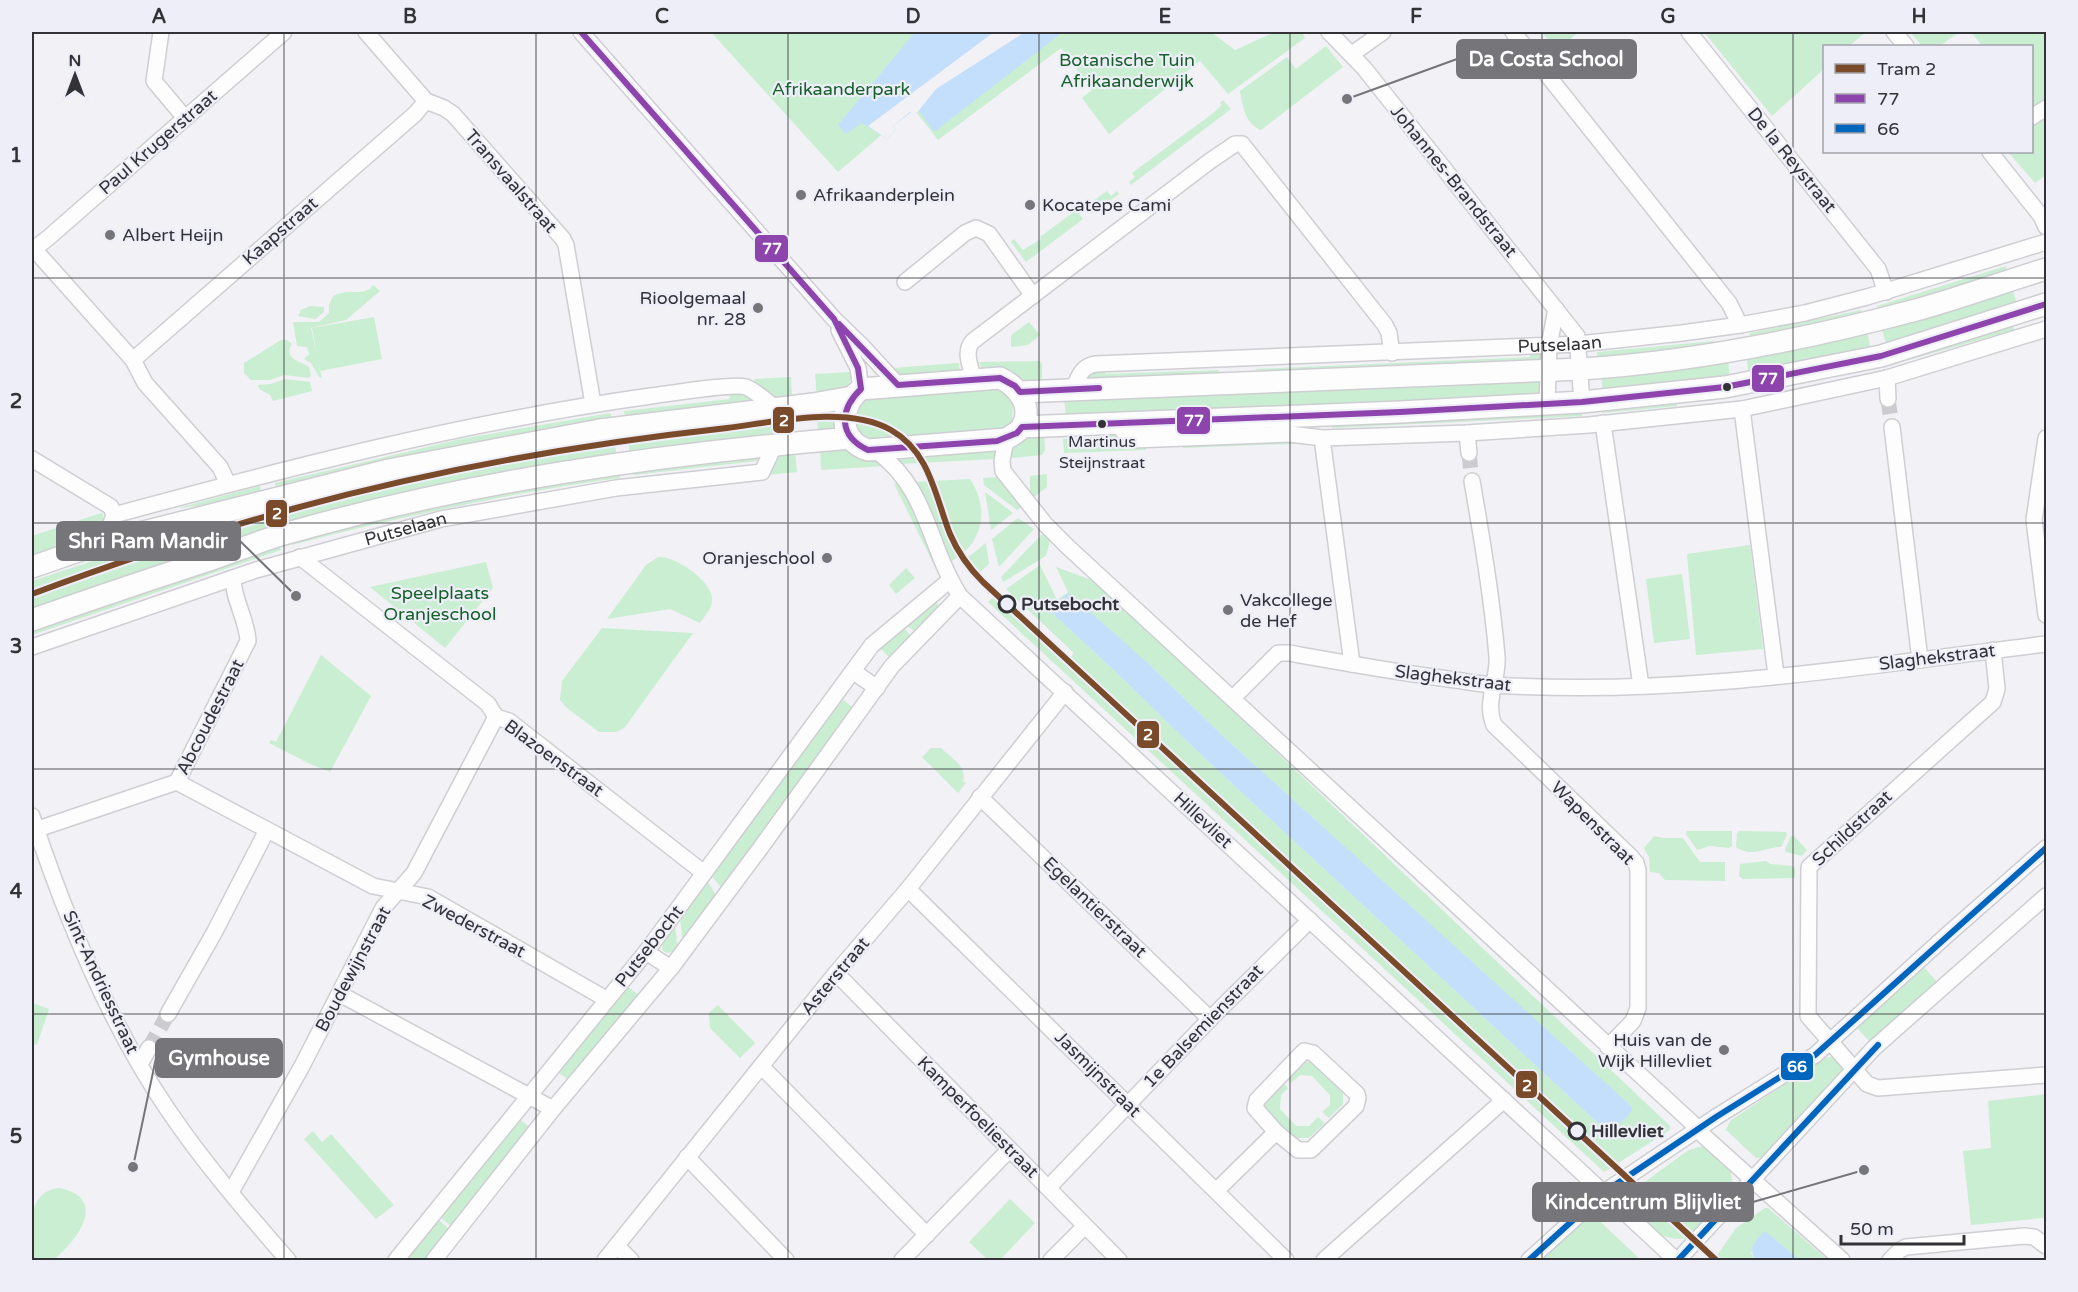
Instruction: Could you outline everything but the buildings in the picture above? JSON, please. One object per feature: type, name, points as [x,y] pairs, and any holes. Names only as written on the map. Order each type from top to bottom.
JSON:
[{"type":"main road","name":"Putselaan","points":[[1020,392],[1581,369],[1662,361],[1812,336],[1919,309],[2046,269]]},
{"type":"main road","points":[[856,393],[847,405],[844,416],[846,426],[851,438],[862,448],[875,450],[1118,423],[1582,402],[1725,387],[1829,367],[1881,356],[2046,304]]},
{"type":"main road","points":[[32,567],[104,542],[389,470],[600,430],[776,408],[898,385],[1000,378],[1015,386],[1020,392],[1025,412],[1014,433]]},
{"type":"main road","name":"Putselaan","points":[[32,620],[282,534],[349,517],[480,488],[625,462],[775,444],[851,438]]},
{"type":"street","points":[[161,32],[154,81],[185,118]]},
{"type":"street","name":"Paul Krugerstraat","points":[[33,249],[284,32]]},
{"type":"street","name":"Transvaalstraat","points":[[366,32],[426,101],[453,114],[566,245],[593,404]]},
{"type":"street","points":[[581,32],[834,319],[898,385]]},
{"type":"street","points":[[1329,32],[1352,54],[1383,32]]},
{"type":"street","points":[[1513,32],[1729,303],[1740,325]]},
{"type":"street","name":"De la Reystraat","points":[[1689,32],[1878,269],[1886,292]]},
{"type":"street","points":[[1894,32],[1905,45]]},
{"type":"street","name":"Johannes-Brandstraat","points":[[1352,54],[1577,336],[1582,402]]},
{"type":"street","name":"Kaapstraat","points":[[133,360],[415,114],[426,101]]},
{"type":"street","points":[[2033,116],[2046,108]]},
{"type":"street","points":[[974,380],[968,348],[973,340],[1235,144],[1242,144],[1247,148],[1385,325],[1389,333],[1392,353]]},
{"type":"street","points":[[1991,153],[2041,216],[2046,226]]},
{"type":"street","points":[[905,282],[965,233],[976,228],[988,234],[1033,296]]},
{"type":"street","name":"Putselaan","points":[[1073,389],[1082,369],[1096,364],[1549,346],[1740,325],[1805,313],[1886,292],[2046,242]]},
{"type":"street","points":[[33,249],[133,360],[145,382],[220,467],[228,484]]},
{"type":"street","points":[[1547,404],[1549,346],[1556,309]]},
{"type":"street","points":[[834,319],[858,368],[856,393]]},
{"type":"street","points":[[1118,423],[1126,436],[1133,440],[1290,434],[1322,438],[1467,433],[1742,413],[1887,378],[2046,329]]},
{"type":"street","points":[[1887,378],[1888,399]]},
{"type":"street","points":[[114,515],[228,484],[438,433],[593,404],[746,387],[776,408]]},
{"type":"street","points":[[1742,413],[1776,675]]},
{"type":"street","points":[[1603,423],[1641,686]]},
{"type":"street","points":[[1892,427],[1920,660]]},
{"type":"street","points":[[1014,433],[1002,461],[1003,471],[1045,524],[1752,1180],[1842,1260]]},
{"type":"street","points":[[1467,433],[1469,453]]},
{"type":"street","points":[[1322,438],[1352,664]]},
{"type":"street","points":[[2046,438],[2034,524],[2046,615]]},
{"type":"street","name":"Putselaan","points":[[32,647],[300,557],[441,519],[606,489],[762,472],[775,444]]},
{"type":"street","name":"Hillevliet","points":[[875,450],[887,458],[904,476],[919,499],[950,580],[960,596],[1677,1260]]},
{"type":"street","points":[[32,459],[111,507],[114,515],[104,542]]},
{"type":"street","name":"Wapenstraat","points":[[1472,481],[1484,550],[1497,658],[1491,711],[1495,727],[1636,863],[1638,870],[1638,1008],[1633,1021],[1608,1047]]},
{"type":"street","name":"Blazoenstraat","points":[[300,557],[488,704],[496,717],[509,721],[704,873]]},
{"type":"street","name":"Abcoudestraat","points":[[33,825],[177,782],[248,641],[248,632],[233,586],[233,578]]},
{"type":"street","name":"Putsebocht","points":[[396,1260],[646,952],[872,645],[950,580]]},
{"type":"street","name":"Putsebocht","points":[[434,1260],[554,1109],[671,968],[892,666],[960,596]]},
{"type":"street","name":"Slaghekstraat","points":[[1233,698],[1278,653],[1494,685],[1582,688],[1641,686],[1776,675],[2046,644]]},
{"type":"street","name":"Schildstraat","points":[[1993,650],[1997,689],[1993,702],[1809,867],[1808,1016],[1867,1084],[1878,1088],[2046,1075]]},
{"type":"street","points":[[854,672],[877,688]]},
{"type":"street","name":"Asterstraat","points":[[605,1260],[836,973],[908,889],[1065,692]]},
{"type":"street","name":"Boudewijnstraat","points":[[231,1192],[340,994],[383,908],[414,873],[496,717]]},
{"type":"street","name":"Zwederstraat","points":[[177,782],[373,886],[428,897],[606,999]]},
{"type":"street","name":"Egelantierstraat","points":[[980,797],[1210,1018]]},
{"type":"street","name":"Sint-Andriesstraat","points":[[33,825],[81,948],[140,1064],[168,1109],[278,1257]]},
{"type":"street","points":[[168,1014],[214,933],[267,830]]},
{"type":"street","points":[[1529,1260],[1603,1193],[1698,1129],[1815,1055],[2046,848]]},
{"type":"street","name":"Jasmijnstraat","points":[[908,889],[1286,1260]]},
{"type":"street","points":[[1677,1260],[1874,1048],[2046,896]]},
{"type":"street","name":"1e Balsemienstraat","points":[[1049,1187],[1210,1018],[1310,920]]},
{"type":"street","points":[[646,952],[671,968]]},
{"type":"street","name":"Kamperfoeliestraat","points":[[836,973],[1119,1260]]},
{"type":"street","points":[[340,994],[554,1109]]},
{"type":"street","points":[[140,1064],[149,1048]]},
{"type":"street","points":[[1304,1051],[1313,1053],[1359,1098],[1356,1106],[1311,1150],[1298,1150],[1276,1132],[1256,1111],[1255,1104],[1304,1051]]},
{"type":"street","points":[[761,1066],[927,1235]]},
{"type":"street","points":[[1324,1260],[1504,1100]]},
{"type":"street","points":[[1216,1191],[1276,1132]]},
{"type":"street","points":[[902,1260],[1009,1150]]},
{"type":"street","points":[[687,1157],[786,1260]]},
{"type":"street","points":[[1051,1260],[1085,1226]]},
{"type":"street","points":[[1890,1260],[1906,1247],[1953,1242],[2024,1236],[2034,1237],[2046,1246]]},
{"type":"street","points":[[617,1246],[630,1260]]},
{"type":"green space","name":"Afrikaanderpark","points":[[711,32],[1211,32],[1235,50],[1275,32],[1302,32],[1305,38],[1228,94],[1200,61],[1109,134],[1082,98],[1092,90],[1061,48],[938,140],[913,108],[838,172]]},
{"type":"green space","points":[[1542,32],[1579,32],[1556,50]]},
{"type":"green space","points":[[1704,32],[1866,32],[1850,45],[1823,45],[1823,70],[1772,116]]},
{"type":"green space","points":[[1910,32],[1959,32],[1941,45],[1921,45]]},
{"type":"green space","points":[[1971,32],[2046,32],[2046,175],[2035,183],[2009,153],[2033,153],[2033,45],[1981,45]]},
{"type":"green space","points":[[1326,46],[1343,67],[1261,130],[1252,124],[1244,108],[1240,91],[1287,57],[1296,69]]},
{"type":"green space","points":[[1223,100],[1231,109],[1131,185],[1129,182],[1135,177],[1132,173],[1212,114],[1222,105],[1220,103]]},
{"type":"green space","points":[[1107,191],[1111,196],[1117,191],[1119,194],[1091,214],[1086,206]]},
{"type":"green space","points":[[1075,211],[1083,219],[1026,262],[1011,242],[1014,239],[1023,250],[1041,239],[1040,237]]},
{"type":"green space","points":[[2006,266],[2007,272],[1879,311],[1877,306]]},
{"type":"green space","points":[[373,285],[380,291],[346,320],[311,328],[322,378],[319,377],[311,363],[304,359],[309,354],[307,347],[297,346],[293,322],[319,322],[329,313],[329,305],[333,296],[345,292],[366,291]]},
{"type":"green space","points":[[2012,285],[2018,309],[1887,348],[1881,325]]},
{"type":"green space","points":[[310,306],[324,307],[324,312],[315,319],[298,316],[301,310]]},
{"type":"green space","points":[[1861,310],[1862,316],[1800,330],[1798,326],[1750,336],[1750,333]]},
{"type":"green space","points":[[374,317],[382,359],[320,371],[312,328]]},
{"type":"green space","points":[[1029,322],[1040,335],[1028,345],[1011,347],[1011,335]]},
{"type":"green space","points":[[2013,324],[2014,330],[1891,365],[1890,360]]},
{"type":"green space","points":[[1867,330],[1871,352],[1749,375],[1746,355]]},
{"type":"green space","points":[[281,340],[287,340],[292,344],[291,356],[309,367],[311,375],[309,378],[284,375],[270,380],[251,380],[244,373],[244,363]]},
{"type":"green space","points":[[1714,341],[1714,345],[1598,361],[1597,352]]},
{"type":"green space","points":[[1530,351],[1540,351],[1540,364],[1266,375],[1265,371],[1256,370],[1530,357]]},
{"type":"green space","points":[[1728,359],[1730,382],[1603,395],[1601,373]]},
{"type":"green space","points":[[1040,361],[1042,381],[1024,384],[983,373],[979,362]]},
{"type":"green space","points":[[959,363],[960,373],[902,376],[891,368]]},
{"type":"green space","points":[[1105,369],[1105,374],[1219,370],[1218,377],[1086,381],[1092,373]]},
{"type":"green space","points":[[852,372],[847,387],[817,399],[815,374]]},
{"type":"green space","points":[[1542,375],[1542,401],[1066,419],[1064,396]]},
{"type":"green space","points":[[791,377],[792,397],[775,403],[755,387],[754,379]]},
{"type":"green space","points":[[285,379],[310,382],[312,391],[273,401],[270,395],[259,389],[258,385],[271,384]]},
{"type":"green space","points":[[992,387],[1007,392],[1013,403],[1012,422],[1004,430],[885,443],[863,438],[855,429],[855,405],[864,398]]},
{"type":"green space","points":[[739,391],[756,402],[625,417],[624,411],[730,399],[729,392]]},
{"type":"green space","points":[[1677,401],[1677,406],[1602,413],[1602,406]]},
{"type":"green space","points":[[836,409],[839,433],[818,434],[817,410]]},
{"type":"green space","points":[[1582,411],[1582,416],[1332,428],[1332,424]]},
{"type":"green space","points":[[610,413],[612,419],[277,492],[275,483],[461,439]]},
{"type":"green space","points":[[793,413],[795,436],[630,455],[627,432]]},
{"type":"green space","points":[[1044,430],[1045,450],[1042,455],[1011,458],[1018,442]]},
{"type":"green space","points":[[1114,430],[1125,445],[1146,446],[1146,450],[1064,453],[1063,439],[1109,437],[1110,431]]},
{"type":"green space","points":[[613,434],[617,457],[286,528],[279,503]]},
{"type":"green space","points":[[1292,439],[1313,443],[1183,448],[1183,443]]},
{"type":"green space","points":[[844,445],[885,466],[821,470],[820,446]]},
{"type":"green space","points":[[997,447],[994,459],[900,464],[890,453]]},
{"type":"green space","points":[[795,451],[797,472],[767,475],[778,452]]},
{"type":"green space","points":[[762,454],[757,461],[634,475],[634,469]]},
{"type":"green space","points":[[619,472],[620,478],[455,507],[292,545],[291,540],[430,506]]},
{"type":"green space","points":[[1047,474],[1047,487],[1034,497],[1030,492],[1030,476]]},
{"type":"green space","points":[[1001,477],[1023,506],[1017,510],[984,485],[983,478]]},
{"type":"green space","points":[[970,479],[980,504],[979,530],[970,546],[948,564],[915,482]]},
{"type":"green space","points":[[904,483],[940,571],[938,573],[894,484]]},
{"type":"green space","points":[[260,486],[261,493],[215,504],[178,508]]},
{"type":"green space","points":[[985,492],[1013,513],[991,530]]},
{"type":"green space","points":[[265,507],[272,531],[32,614],[32,581]]},
{"type":"green space","points":[[101,513],[103,522],[96,533],[32,556],[32,536]]},
{"type":"green space","points":[[1018,518],[1034,529],[999,567],[992,539]]},
{"type":"green space","points":[[1045,531],[1051,537],[1046,556],[1003,582],[1001,577]]},
{"type":"green space","points":[[986,543],[989,564],[980,572],[967,558]]},
{"type":"green space","points":[[279,545],[281,550],[32,635],[32,630]]},
{"type":"green space","points":[[1750,545],[1763,649],[1696,655],[1687,554]]},
{"type":"green space","points":[[658,557],[665,557],[682,564],[699,577],[710,591],[711,605],[700,623],[670,609],[607,619],[646,565]]},
{"type":"green space","name":"Speelplaats Oranjeschool","points":[[486,562],[493,588],[445,648],[370,587]]},
{"type":"green space","points":[[1040,565],[1057,600],[1068,592],[1056,567],[1097,582],[1670,1126],[1670,1130],[1604,1172],[988,602],[999,592],[1070,658],[1074,653],[1006,589]],"holes":[[[1051,606],[1152,667],[1225,738],[1632,1110],[1610,1129],[1603,1128],[1197,751],[1051,612]]]},
{"type":"green space","points":[[906,568],[915,578],[896,594],[889,585]]},
{"type":"green space","points":[[1682,574],[1690,639],[1654,643],[1646,579]]},
{"type":"green space","points":[[936,602],[940,607],[915,632],[906,625]]},
{"type":"green space","points":[[602,628],[693,633],[625,727],[617,732],[599,732],[560,700],[562,681]]},
{"type":"green space","points":[[904,628],[912,637],[890,658],[879,647]]},
{"type":"green space","points":[[321,655],[371,696],[330,772],[269,743],[271,740],[276,742]]},
{"type":"green space","points":[[842,699],[855,709],[723,890],[710,874]]},
{"type":"green space","points":[[931,748],[941,748],[961,767],[963,781],[966,783],[958,793],[922,757]]},
{"type":"green space","points":[[1687,831],[1732,831],[1732,846],[1729,848],[1710,846],[1697,850],[1686,834]]},
{"type":"green space","points":[[1739,831],[1786,832],[1787,835],[1781,847],[1747,852],[1736,847]]},
{"type":"green space","points":[[1654,836],[1683,838],[1700,862],[1725,862],[1725,881],[1665,880],[1659,873],[1650,872],[1649,857],[1644,848]]},
{"type":"green space","points":[[1791,836],[1794,836],[1807,850],[1802,856],[1786,852],[1785,849]]},
{"type":"green space","points":[[1766,861],[1770,864],[1793,866],[1795,878],[1743,879],[1739,876],[1740,864]]},
{"type":"green space","points":[[707,880],[717,897],[683,943],[680,918]]},
{"type":"green space","points":[[675,926],[678,950],[667,953],[662,950],[663,940]]},
{"type":"green space","points":[[1922,965],[1939,984],[1872,1044],[1854,1025]]},
{"type":"green space","points":[[626,986],[642,997],[571,1081],[557,1072]]},
{"type":"green space","points":[[32,1003],[49,1009],[37,1045],[32,1043]]},
{"type":"green space","points":[[718,1005],[755,1043],[740,1058],[710,1028],[709,1013]]},
{"type":"green space","points":[[1830,1057],[1841,1061],[1845,1071],[1766,1157],[1756,1158],[1726,1130],[1730,1121],[1823,1058]]},
{"type":"green space","points":[[1300,1062],[1313,1062],[1343,1091],[1343,1104],[1329,1118],[1322,1112],[1330,1105],[1330,1095],[1312,1076],[1300,1075],[1291,1083],[1286,1077]]},
{"type":"green space","points":[[1281,1081],[1288,1088],[1281,1095],[1280,1109],[1296,1126],[1309,1126],[1318,1117],[1325,1123],[1309,1138],[1293,1138],[1265,1111],[1265,1098]]},
{"type":"green space","points":[[2046,1094],[2045,1217],[1971,1225],[1963,1151],[1991,1148],[1988,1101]]},
{"type":"green space","points":[[520,1120],[531,1128],[455,1225],[451,1226],[441,1218],[441,1214],[516,1121]]},
{"type":"green space","points":[[313,1131],[322,1142],[331,1134],[394,1205],[376,1219],[304,1139]]},
{"type":"green space","points":[[1699,1147],[1707,1148],[1730,1168],[1732,1190],[1686,1239],[1659,1234],[1639,1217],[1633,1202],[1634,1195],[1638,1187],[1687,1151]]},
{"type":"green space","points":[[59,1188],[74,1193],[83,1201],[86,1210],[84,1220],[72,1242],[53,1260],[32,1260],[31,1227],[35,1206],[40,1197],[48,1191]]},
{"type":"green space","points":[[1010,1199],[1035,1223],[1000,1260],[988,1260],[969,1242]]},
{"type":"green space","points":[[1768,1208],[1828,1260],[1800,1260],[1765,1231],[1751,1253],[1756,1260],[1714,1260],[1736,1228]]},
{"type":"green space","points":[[1592,1214],[1641,1260],[1539,1260]]},
{"type":"green space","points":[[440,1221],[449,1229],[427,1260],[404,1260],[436,1222]]},
{"type":"water","points":[[915,32],[1063,32],[934,132],[919,111],[916,114],[913,111],[893,126],[896,130],[887,139],[862,123],[846,134],[838,125]]},
{"type":"water","points":[[1069,593],[1152,667],[1225,738],[1631,1106],[1632,1110],[1627,1117],[1616,1125],[1603,1128],[1197,751],[1051,612],[1051,606]]},
{"type":"water","points":[[1765,1231],[1800,1260],[1756,1260],[1752,1248],[1755,1241]]},
{"type":"pier","points":[[994,32],[1025,32],[936,89],[916,114],[910,112],[893,126],[896,130],[887,139],[868,126]]},
{"type":"tunnel","points":[[1888,399],[1892,427]]},
{"type":"tunnel","points":[[1469,453],[1472,481]]},
{"type":"tunnel","points":[[149,1048],[168,1014]]},
{"type":"tram line","name":"2","points":[[32,594],[97,570],[263,517],[403,481],[510,459],[788,419],[832,417],[873,422],[891,430],[915,450],[930,476],[957,548],[983,582],[1716,1260]]},
{"type":"transit line","name":"77","points":[[581,32],[834,319],[858,368],[861,389],[849,405],[845,422],[847,430],[851,438],[868,450],[997,441],[1017,433],[1022,427],[1400,412],[1582,402],[1725,387],[1881,356],[2046,304]]},
{"type":"transit line","name":"77","points":[[839,324],[898,385],[1000,378],[1015,386],[1020,392],[1099,388]]},
{"type":"transit line","name":"66","points":[[1529,1260],[1603,1193],[1716,1117],[1815,1055],[2046,848]]},
{"type":"transit line","name":"66","points":[[1678,1260],[1878,1045]]},
{"type":"place","name":"Da Costa School","points":[[1347,99]]},
{"type":"place","name":"Afrikaanderplein","points":[[801,195]]},
{"type":"place","name":"Kocatepe Cami","points":[[1030,205]]},
{"type":"place","name":"Albert Heijn","points":[[110,235]]},
{"type":"place","name":"Rioolgemaal nr. 28","points":[[758,308]]},
{"type":"place","name":"Martinus Steijnstraat","points":[[1102,424]]},
{"type":"place","name":"Oranjeschool","points":[[827,558]]},
{"type":"place","name":"Shri Ram Mandir","points":[[296,596]]},
{"type":"place","name":"Putsebocht","points":[[1007,604]]},
{"type":"place","name":"Vakcollege de Hef","points":[[1228,610]]},
{"type":"place","name":"Huis van de Wijk Hillevliet","points":[[1724,1050]]},
{"type":"place","name":"Hillevliet","points":[[1577,1131]]},
{"type":"place","name":"Gymhouse","points":[[133,1167]]},
{"type":"place","name":"Kindcentrum Blijvliet","points":[[1864,1170]]},
{"type":"park label","name":"Botanische Tuin Afrikaanderwijk","points":[[1127,70]]}]
